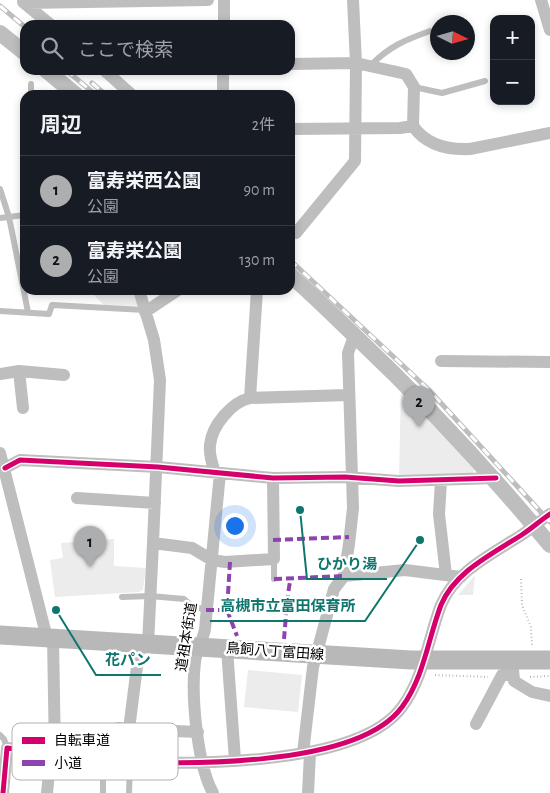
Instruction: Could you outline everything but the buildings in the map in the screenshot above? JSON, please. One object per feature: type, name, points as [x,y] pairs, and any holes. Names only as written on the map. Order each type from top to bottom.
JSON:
[{"type":"main road","name":"鳥飼八丁富田線","points":[[0,634],[316,655],[424,660],[513,668],[550,660]]},
{"type":"street","points":[[23,2],[208,0]]},
{"type":"street","points":[[224,0],[224,20]]},
{"type":"street","points":[[295,232],[355,160],[357,128],[354,0]]},
{"type":"street","points":[[541,0],[550,30]]},
{"type":"street","points":[[23,2],[45,20]]},
{"type":"street","points":[[0,33],[20,49]]},
{"type":"street","points":[[295,64],[356,63],[406,74],[414,87],[413,126],[419,135],[443,147],[456,150],[470,149],[550,133]]},
{"type":"street","points":[[52,75],[70,90]]},
{"type":"street","points":[[110,75],[126,90]]},
{"type":"street","points":[[223,75],[223,90]]},
{"type":"street","points":[[295,132],[413,126]]},
{"type":"street","points":[[295,280],[387,366],[496,478],[550,544]]},
{"type":"street","points":[[130,723],[144,644],[150,596],[161,395],[159,365],[140,295]]},
{"type":"street","points":[[145,311],[170,295]]},
{"type":"street","points":[[257,295],[250,398],[348,395]]},
{"type":"street","points":[[308,793],[306,754],[316,655],[334,589],[344,576],[353,508],[348,353],[354,336]]},
{"type":"street","points":[[441,361],[550,362]]},
{"type":"street","points":[[0,374],[19,371],[64,375]]},
{"type":"street","points":[[19,371],[23,408]]},
{"type":"street","name":"道祖本街道","points":[[213,793],[205,779],[202,762],[198,732],[195,661],[204,632],[212,560],[218,472],[212,462],[210,444],[214,431],[237,403],[250,398]]},
{"type":"street","points":[[0,453],[50,638],[52,723]]},
{"type":"street","points":[[5,468],[20,460],[158,467],[273,478],[441,481],[496,478]]},
{"type":"street","points":[[153,543],[192,548],[212,560],[225,562],[274,559],[273,478]]},
{"type":"street","points":[[441,481],[439,523],[446,575]]},
{"type":"street","points":[[77,498],[156,504]]},
{"type":"street","points":[[178,762],[272,758],[306,754],[364,736],[392,716],[407,700],[424,660],[442,604],[453,586],[462,577],[550,514]]},
{"type":"street","points":[[344,576],[405,570],[462,577]]},
{"type":"street","points":[[227,649],[235,760]]},
{"type":"street","points":[[476,724],[502,675],[513,668],[514,681],[532,692],[550,696]]},
{"type":"street","points":[[178,731],[198,732]]},
{"type":"street","points":[[2,793],[8,748],[12,748]]},
{"type":"street","points":[[47,793],[49,780]]},
{"type":"lane","points":[[371,65],[392,46],[430,31]]},
{"type":"lane","points":[[414,87],[442,93],[485,81]]},
{"type":"lane","points":[[30,84],[31,90]]},
{"type":"lane","points":[[0,189],[9,217],[20,272]]},
{"type":"lane","points":[[0,218],[20,216]]},
{"type":"lane","points":[[25,295],[28,312]]},
{"type":"lane","points":[[0,310],[49,314],[52,305],[145,311]]},
{"type":"lane","points":[[274,559],[274,580]]},
{"type":"lane","points":[[122,597],[150,596],[184,599],[192,606],[206,610]]},
{"type":"lane","points":[[0,736],[4,739],[8,748]]},
{"type":"lane","points":[[103,793],[105,780]]},
{"type":"lane","points":[[129,780],[129,793]]},
{"type":"path","points":[[521,579],[522,605],[531,627],[532,646]]},
{"type":"shaded area","points":[[94,295],[137,295],[140,306],[104,305]]},
{"type":"shaded area","points":[[401,388],[475,467],[472,476],[399,478]]},
{"type":"shaded area","points":[[114,539],[114,566],[146,568],[143,590],[139,592],[55,597],[50,560],[63,558],[61,543]]},
{"type":"shaded area","points":[[475,575],[473,595],[458,595]]},
{"type":"shaded area","points":[[248,670],[302,675],[298,712],[244,707]]},
{"type":"railway","points":[[0,6],[20,23]]},
{"type":"railway","points":[[72,75],[90,90]]},
{"type":"railway","points":[[92,83],[100,90]]},
{"type":"railway","points":[[295,265],[429,390],[550,522]]},
{"type":"marked path","points":[[273,540],[349,537]]},
{"type":"marked path","points":[[230,562],[227,610],[237,636]]},
{"type":"marked path","points":[[274,579],[344,576]]},
{"type":"marked path","points":[[284,639],[291,579]]},
{"type":"marked path","points":[[228,601],[289,602]]},
{"type":"marked path","points":[[206,610],[227,610]]},
{"type":"cycle path","points":[[5,468],[20,460],[158,467],[273,478],[345,477],[399,481],[496,478]]},
{"type":"cycle path","points":[[178,763],[263,759],[307,752],[347,742],[379,727],[402,707],[416,683],[436,618],[447,593],[476,564],[550,514]]},
{"type":"cycle path","points":[[3,793],[7,748],[12,749]]},
{"type":"place","name":"富寿栄公園","points":[[419,427]]},
{"type":"place","name":"ひかり湯","points":[[300,510]]},
{"type":"place","name":"高槻市立富田保育所","points":[[420,540]]},
{"type":"place","name":"富寿栄西公園","points":[[90,567]]},
{"type":"place","name":"花パン","points":[[56,610]]}]
